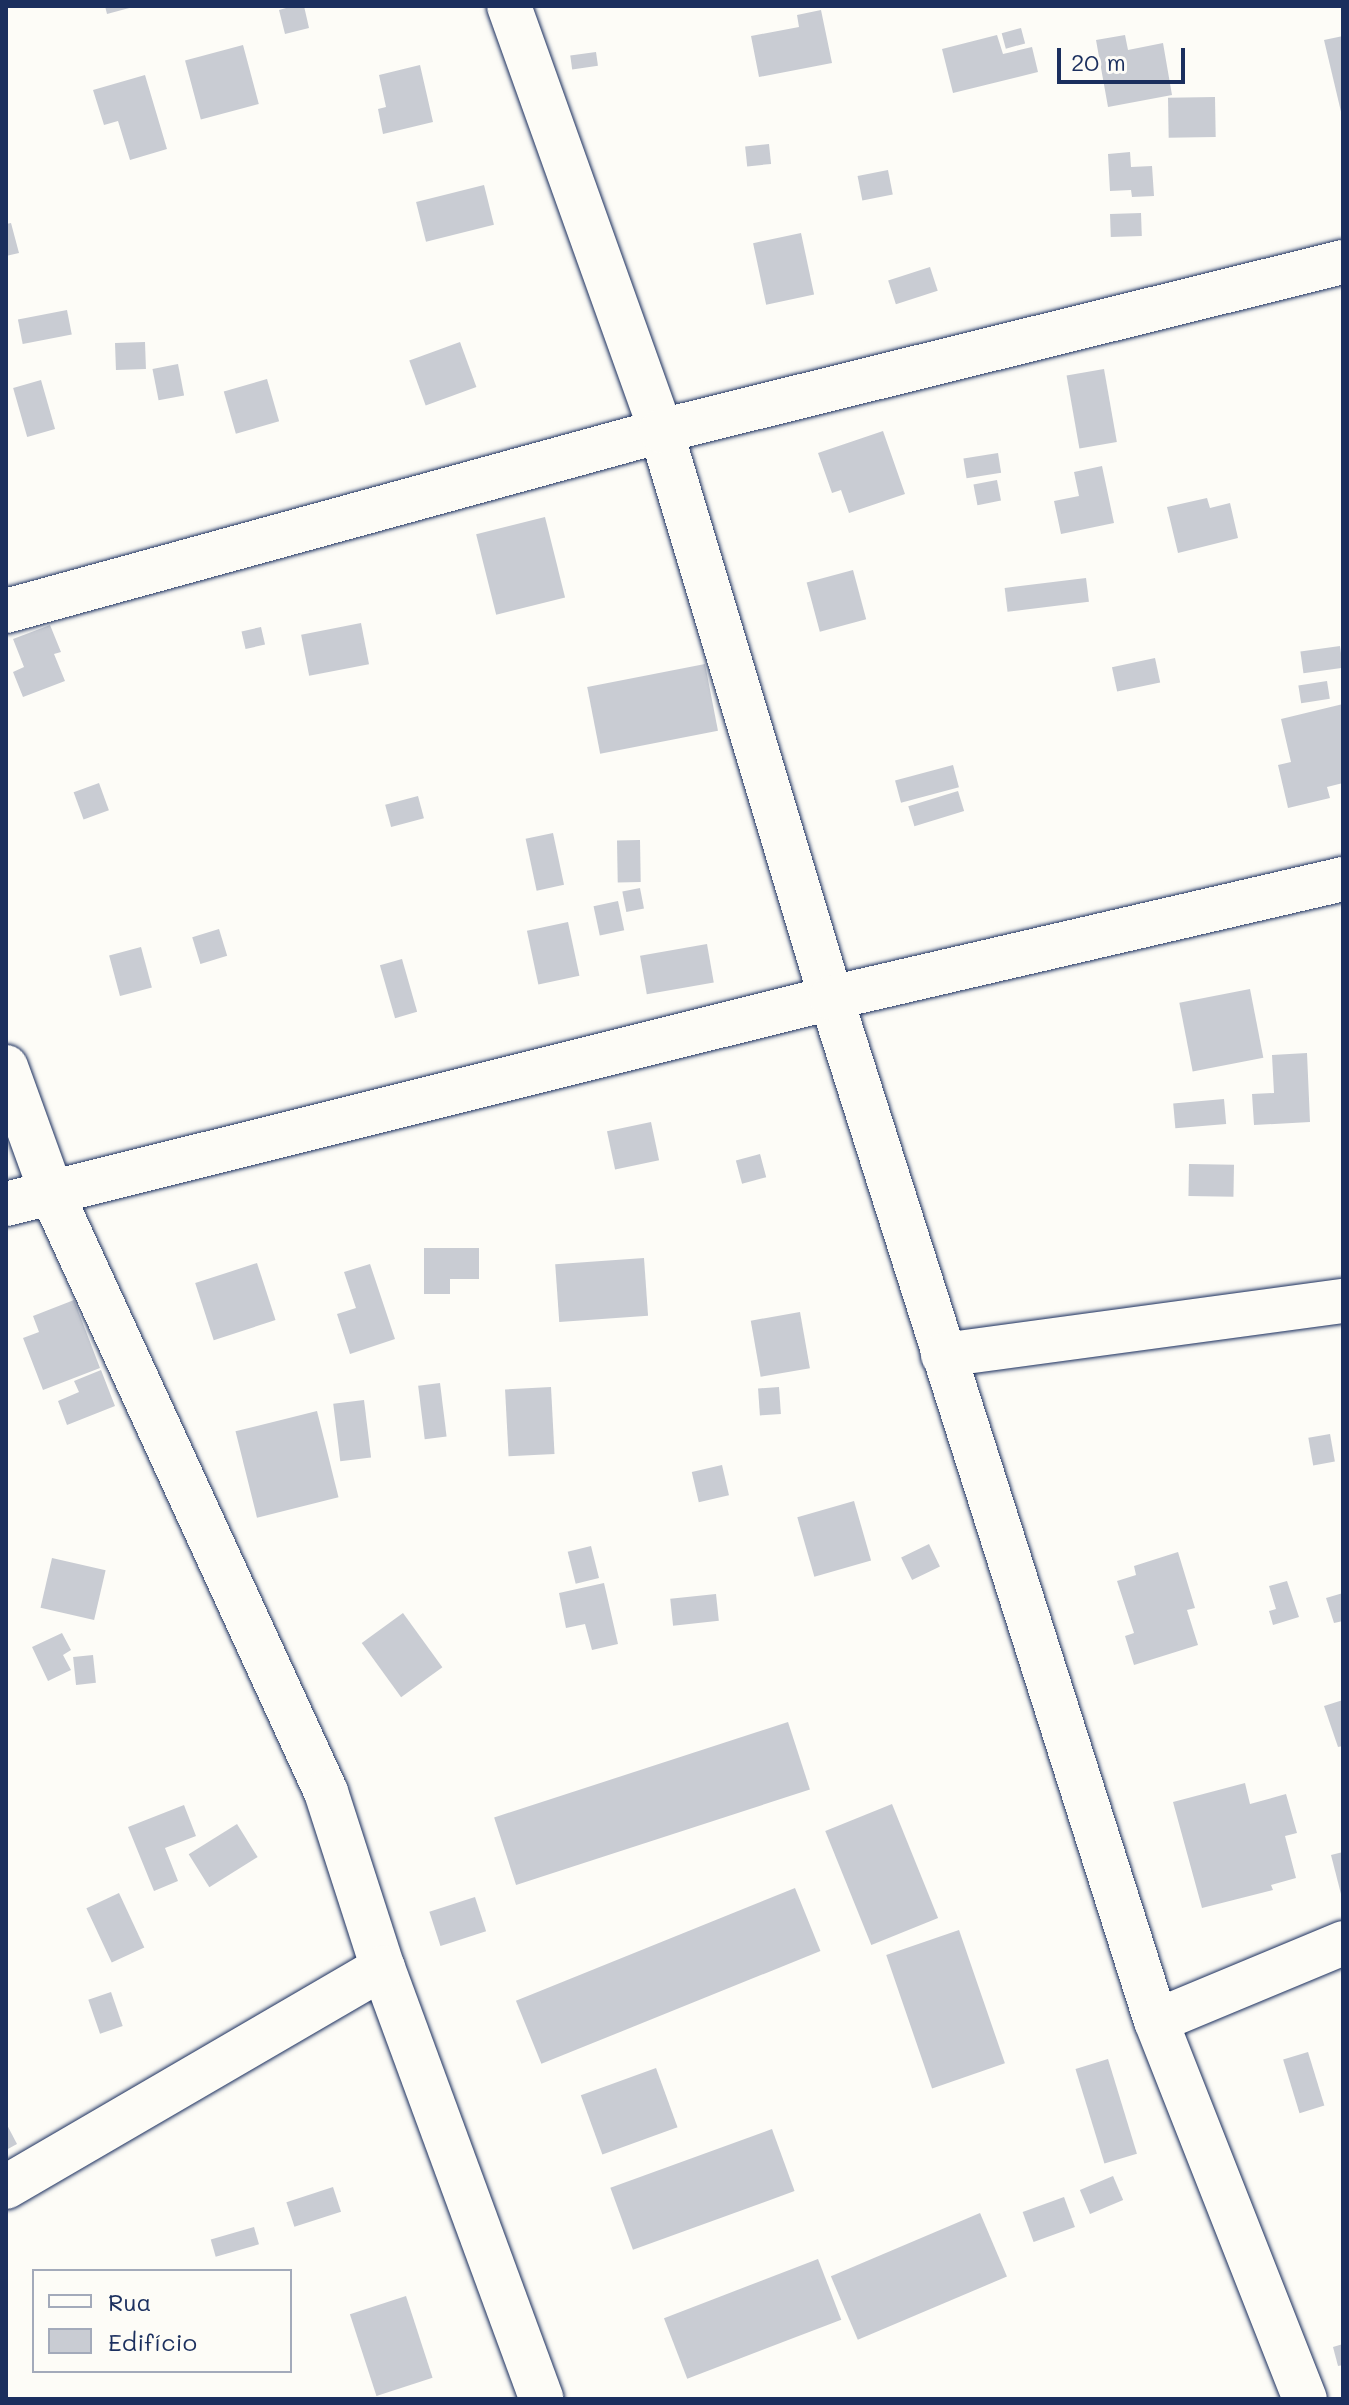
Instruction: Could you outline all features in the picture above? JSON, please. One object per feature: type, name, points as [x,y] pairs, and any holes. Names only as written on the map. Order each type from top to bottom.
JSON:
[{"type":"street","points":[[509,6],[661,431],[831,998],[1156,2021],[1305,2399]]},
{"type":"street","points":[[6,611],[661,431],[1343,262]]},
{"type":"street","points":[[6,1204],[831,998],[1343,879]]},
{"type":"street","points":[[6,1067],[52,1194],[326,1792],[383,1968],[542,2399]]},
{"type":"street","points":[[943,1355],[1343,1301]]},
{"type":"street","points":[[1156,2021],[1343,1943]]},
{"type":"street","points":[[6,2187],[383,1968]]},
{"type":"building","points":[[105,6],[133,6],[133,7],[107,14]]},
{"type":"building","points":[[304,6],[309,28],[285,34],[279,10]]},
{"type":"building","points":[[821,10],[832,63],[759,77],[751,36],[799,27],[797,15]]},
{"type":"building","points":[[1021,28],[1025,43],[1006,49],[1002,33]]},
{"type":"building","points":[[997,35],[1003,54],[1032,47],[1038,72],[953,93],[942,49]]},
{"type":"building","points":[[1125,35],[1128,50],[1163,43],[1172,95],[1108,107],[1096,40]]},
{"type":"building","points":[[1343,36],[1343,115],[1342,116],[1324,40]]},
{"type":"building","points":[[243,45],[259,104],[201,119],[185,61]]},
{"type":"building","points":[[596,52],[598,66],[572,69],[570,56]]},
{"type":"building","points":[[420,65],[433,122],[383,134],[378,109],[386,107],[379,75]]},
{"type":"building","points":[[145,75],[167,149],[130,160],[118,121],[104,125],[93,90]]},
{"type":"building","points":[[1215,97],[1216,137],[1169,138],[1168,98]]},
{"type":"building","points":[[769,144],[771,164],[747,166],[745,147]]},
{"type":"building","points":[[1130,152],[1131,167],[1152,166],[1154,196],[1132,197],[1131,190],[1110,191],[1108,154]]},
{"type":"building","points":[[888,170],[893,195],[862,200],[858,176]]},
{"type":"building","points":[[484,185],[494,225],[426,242],[416,202]]},
{"type":"building","points":[[1141,213],[1142,236],[1111,237],[1110,214]]},
{"type":"building","points":[[11,223],[19,253],[6,256],[6,224]]},
{"type":"building","points":[[801,233],[814,295],[766,305],[753,243]]},
{"type":"building","points":[[930,267],[938,291],[896,304],[888,281]]},
{"type":"building","points":[[67,310],[72,335],[23,344],[18,320]]},
{"type":"building","points":[[145,342],[146,369],[116,370],[115,343]]},
{"type":"building","points":[[460,342],[476,387],[426,406],[409,360]]},
{"type":"building","points":[[178,364],[184,395],[159,400],[152,369]]},
{"type":"building","points":[[1104,369],[1117,442],[1079,448],[1067,376]]},
{"type":"building","points":[[267,379],[279,421],[236,434],[224,391]]},
{"type":"building","points":[[41,380],[55,429],[27,437],[13,388]]},
{"type":"building","points":[[883,431],[905,494],[849,513],[841,490],[832,493],[818,453]]},
{"type":"building","points":[[998,453],[1001,473],[967,478],[963,458]]},
{"type":"building","points":[[1102,466],[1114,523],[1061,534],[1054,501],[1079,496],[1074,472]]},
{"type":"building","points":[[997,480],[1001,501],[977,505],[973,485]]},
{"type":"building","points":[[1207,498],[1210,508],[1230,503],[1238,538],[1178,553],[1167,507]]},
{"type":"building","points":[[545,517],[565,598],[496,615],[476,534]]},
{"type":"building","points":[[853,570],[866,619],[820,632],[807,582]]},
{"type":"building","points":[[1086,578],[1089,602],[1008,612],[1005,588]]},
{"type":"building","points":[[361,623],[369,664],[309,676],[301,635]]},
{"type":"building","points":[[50,625],[61,652],[54,654],[65,681],[23,697],[13,672],[24,667],[13,639]]},
{"type":"building","points":[[261,627],[265,645],[246,649],[242,631]]},
{"type":"building","points":[[1340,646],[1343,668],[1303,673],[1300,652]]},
{"type":"building","points":[[1155,658],[1160,682],[1117,692],[1112,667]]},
{"type":"building","points":[[705,664],[718,731],[600,754],[587,687]]},
{"type":"building","points":[[1327,681],[1330,699],[1301,703],[1298,686]]},
{"type":"building","points":[[1343,704],[1343,783],[1327,787],[1330,798],[1288,808],[1278,765],[1291,762],[1281,719]]},
{"type":"building","points":[[953,765],[959,787],[901,803],[895,781]]},
{"type":"building","points":[[99,783],[109,810],[84,819],[74,792]]},
{"type":"building","points":[[958,791],[964,811],[914,826],[908,806]]},
{"type":"building","points":[[418,796],[424,818],[391,827],[385,805]]},
{"type":"building","points":[[553,833],[564,885],[537,891],[526,839]]},
{"type":"building","points":[[617,840],[640,840],[641,882],[618,882]]},
{"type":"building","points":[[640,888],[644,909],[626,912],[622,891]]},
{"type":"building","points":[[618,901],[624,930],[600,936],[594,906]]},
{"type":"building","points":[[568,922],[579,976],[538,985],[527,931]]},
{"type":"building","points":[[219,929],[227,956],[200,964],[192,937]]},
{"type":"building","points":[[707,944],[714,982],[647,994],[640,956]]},
{"type":"building","points":[[141,947],[152,988],[120,996],[109,956]]},
{"type":"building","points":[[402,959],[417,1012],[395,1018],[380,965]]},
{"type":"building","points":[[1250,989],[1263,1058],[1193,1071],[1179,1003]]},
{"type":"building","points":[[1307,1053],[1310,1122],[1254,1125],[1252,1094],[1274,1093],[1272,1055]]},
{"type":"building","points":[[1224,1099],[1226,1124],[1175,1128],[1173,1103]]},
{"type":"building","points":[[651,1122],[659,1160],[615,1170],[607,1131]]},
{"type":"building","points":[[760,1154],[766,1177],[742,1184],[736,1160]]},
{"type":"building","points":[[1189,1164],[1234,1165],[1233,1197],[1188,1196]]},
{"type":"building","points":[[424,1248],[479,1248],[479,1279],[450,1279],[450,1294],[424,1294]]},
{"type":"building","points":[[644,1258],[648,1316],[559,1322],[555,1264]]},
{"type":"building","points":[[257,1263],[276,1320],[214,1340],[195,1283]]},
{"type":"building","points":[[370,1264],[395,1339],[350,1354],[337,1314],[356,1308],[344,1272]]},
{"type":"building","points":[[74,1300],[100,1368],[43,1390],[23,1338],[39,1332],[33,1316]]},
{"type":"building","points":[[800,1312],[810,1368],[761,1377],[751,1321]]},
{"type":"building","points":[[101,1370],[115,1406],[67,1425],[58,1401],[79,1392],[74,1381]]},
{"type":"building","points":[[440,1383],[447,1437],[425,1439],[418,1386]]},
{"type":"building","points":[[551,1387],[555,1454],[509,1456],[505,1389]]},
{"type":"building","points":[[779,1387],[781,1414],[760,1415],[758,1388]]},
{"type":"building","points":[[364,1400],[371,1458],[340,1461],[333,1404]]},
{"type":"building","points":[[317,1411],[339,1497],[257,1518],[235,1431]]},
{"type":"building","points":[[1330,1434],[1335,1462],[1313,1465],[1308,1438]]},
{"type":"building","points":[[722,1465],[729,1495],[699,1502],[692,1472]]},
{"type":"building","points":[[854,1501],[871,1561],[814,1577],[797,1517]]},
{"type":"building","points":[[929,1544],[940,1566],[912,1580],[901,1558]]},
{"type":"building","points":[[591,1546],[599,1578],[576,1584],[568,1552]]},
{"type":"building","points":[[1178,1552],[1195,1608],[1187,1610],[1198,1645],[1134,1665],[1125,1636],[1134,1633],[1117,1581],[1136,1575],[1134,1566]]},
{"type":"building","points":[[52,1558],[106,1570],[94,1620],[41,1608]]},
{"type":"building","points":[[1287,1581],[1299,1617],[1273,1625],[1269,1611],[1276,1609],[1269,1586]]},
{"type":"building","points":[[604,1583],[618,1644],[592,1650],[585,1624],[566,1628],[559,1593]]},
{"type":"building","points":[[1343,1593],[1343,1621],[1334,1623],[1326,1598]]},
{"type":"building","points":[[716,1594],[719,1621],[673,1626],[670,1599]]},
{"type":"building","points":[[403,1613],[442,1667],[401,1697],[362,1643]]},
{"type":"building","points":[[62,1633],[71,1650],[63,1655],[71,1670],[48,1681],[32,1647]]},
{"type":"building","points":[[93,1655],[96,1683],[76,1685],[73,1657]]},
{"type":"building","points":[[1343,1700],[1343,1746],[1338,1747],[1324,1706]]},
{"type":"building","points":[[788,1722],[810,1790],[516,1885],[494,1817]]},
{"type":"building","points":[[1245,1783],[1250,1804],[1286,1794],[1297,1833],[1285,1836],[1296,1878],[1271,1885],[1273,1890],[1202,1908],[1173,1802]]},
{"type":"building","points":[[892,1804],[938,1918],[871,1945],[825,1831]]},
{"type":"building","points":[[184,1805],[196,1836],[165,1848],[178,1881],[154,1891],[128,1827]]},
{"type":"building","points":[[237,1824],[258,1857],[209,1887],[189,1854]]},
{"type":"building","points":[[1343,1852],[1343,1897],[1342,1898],[1331,1855]]},
{"type":"building","points":[[795,1888],[820,1951],[541,2064],[516,2001]]},
{"type":"building","points":[[119,1893],[144,1947],[112,1963],[86,1908]]},
{"type":"building","points":[[475,1897],[486,1931],[440,1946],[429,1912]]},
{"type":"building","points":[[959,1930],[1005,2063],[932,2088],[886,1955]]},
{"type":"building","points":[[111,1992],[123,2026],[100,2034],[88,2000]]},
{"type":"building","points":[[1308,2052],[1324,2106],[1300,2113],[1283,2060]]},
{"type":"building","points":[[1108,2059],[1137,2154],[1104,2164],[1075,2069]]},
{"type":"building","points":[[656,2068],[678,2127],[602,2155],[581,2095]]},
{"type":"building","points":[[6,2123],[17,2144],[6,2150]]},
{"type":"building","points":[[772,2129],[795,2191],[633,2250],[610,2188]]},
{"type":"building","points":[[1113,2176],[1123,2200],[1090,2214],[1080,2190]]},
{"type":"building","points":[[333,2187],[341,2212],[294,2227],[286,2202]]},
{"type":"building","points":[[1064,2197],[1075,2227],[1034,2242],[1023,2212]]},
{"type":"building","points":[[980,2213],[1007,2277],[858,2340],[831,2276]]},
{"type":"building","points":[[254,2227],[259,2244],[216,2257],[211,2239]]},
{"type":"building","points":[[818,2259],[841,2320],[687,2379],[664,2318]]},
{"type":"building","points":[[406,2296],[433,2378],[376,2396],[350,2314]]},
{"type":"building","points":[[1343,2344],[1343,2365],[1338,2366],[1333,2347]]}]
